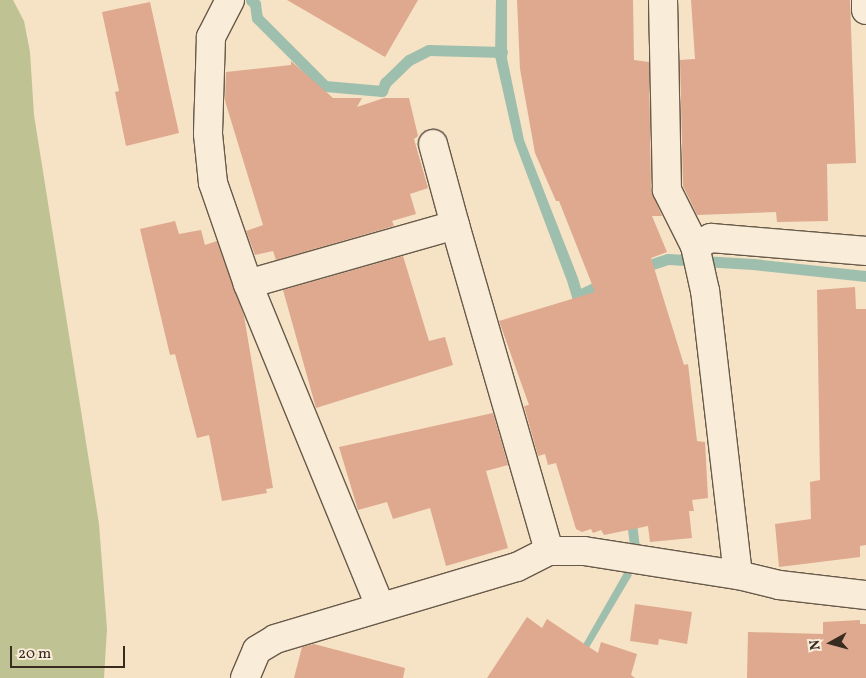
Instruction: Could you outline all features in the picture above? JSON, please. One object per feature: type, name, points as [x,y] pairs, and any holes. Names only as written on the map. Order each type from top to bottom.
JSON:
[{"type":"street","points":[[230,0],[211,37],[208,134],[213,183],[248,284],[380,606]]},
{"type":"street","points":[[663,0],[668,190],[696,246],[706,291],[738,574]]},
{"type":"street","points":[[866,0],[866,10]]},
{"type":"street","points":[[433,144],[549,552]]},
{"type":"street","points":[[248,284],[455,225]]},
{"type":"street","points":[[696,246],[711,238],[866,251]]},
{"type":"street","points":[[245,678],[257,650],[275,639],[380,606],[517,567],[549,552],[584,551],[738,574],[805,589],[866,595]]},
{"type":"shaded area","points":[[0,0],[13,0],[24,21],[30,52],[34,115],[99,524],[107,629],[104,678],[0,678]]},
{"type":"shaded area","points":[[496,0],[507,0],[507,58],[524,140],[578,278],[628,447],[640,548],[630,546],[618,449],[594,368],[567,281],[514,140],[495,56]]},
{"type":"shaded area","points":[[625,571],[632,575],[571,678],[564,678]]},
{"type":"building","points":[[287,0],[418,0],[385,57]]},
{"type":"building","points":[[517,0],[633,0],[634,60],[649,62],[651,190],[662,216],[652,216],[667,252],[651,258],[684,365],[688,364],[697,441],[705,442],[708,498],[692,500],[694,511],[689,511],[692,538],[650,542],[648,526],[604,535],[601,530],[593,533],[591,529],[582,532],[576,529],[556,463],[548,465],[545,454],[538,456],[524,406],[529,405],[499,321],[595,292],[559,201],[556,201],[535,153],[520,69]]},
{"type":"building","points":[[691,0],[850,0],[856,163],[827,164],[828,221],[777,222],[776,212],[697,215],[683,186],[680,60],[695,59]]},
{"type":"building","points":[[150,2],[179,133],[126,146],[115,92],[119,91],[102,12]]},
{"type":"building","points":[[291,61],[333,98],[362,98],[357,107],[384,98],[409,98],[418,136],[414,139],[428,188],[410,194],[416,214],[392,221],[394,226],[276,260],[273,251],[255,255],[246,231],[263,225],[225,101],[226,72],[291,65]]},
{"type":"building","points":[[175,221],[179,234],[201,230],[205,245],[217,241],[244,316],[273,488],[266,489],[267,493],[222,501],[209,435],[197,438],[175,354],[170,355],[140,229]]},
{"type":"building","points":[[403,256],[429,341],[445,337],[453,365],[316,408],[283,290]]},
{"type":"building","points":[[855,287],[856,309],[866,309],[866,545],[860,546],[860,557],[779,567],[775,524],[811,519],[810,482],[820,480],[817,290]]},
{"type":"building","points":[[493,413],[508,465],[486,471],[508,548],[446,566],[430,508],[393,519],[387,502],[358,510],[339,447]]},
{"type":"building","points":[[635,604],[692,612],[687,644],[659,639],[658,645],[630,641]]},
{"type":"building","points":[[527,617],[542,628],[547,619],[598,653],[601,642],[637,654],[631,675],[635,678],[487,678]]},
{"type":"building","points":[[860,620],[860,624],[866,624],[866,678],[747,678],[748,632],[823,634],[823,622]]},
{"type":"building","points":[[314,644],[405,668],[403,678],[294,678],[302,647]]},
{"type":"waterway","points":[[251,0],[255,4],[257,18],[325,86],[382,91],[385,83],[409,60],[429,50],[502,52]]},
{"type":"waterway","points":[[640,268],[668,259],[753,264],[866,276]]},
{"type":"waterway","points":[[577,296],[607,282]]}]
